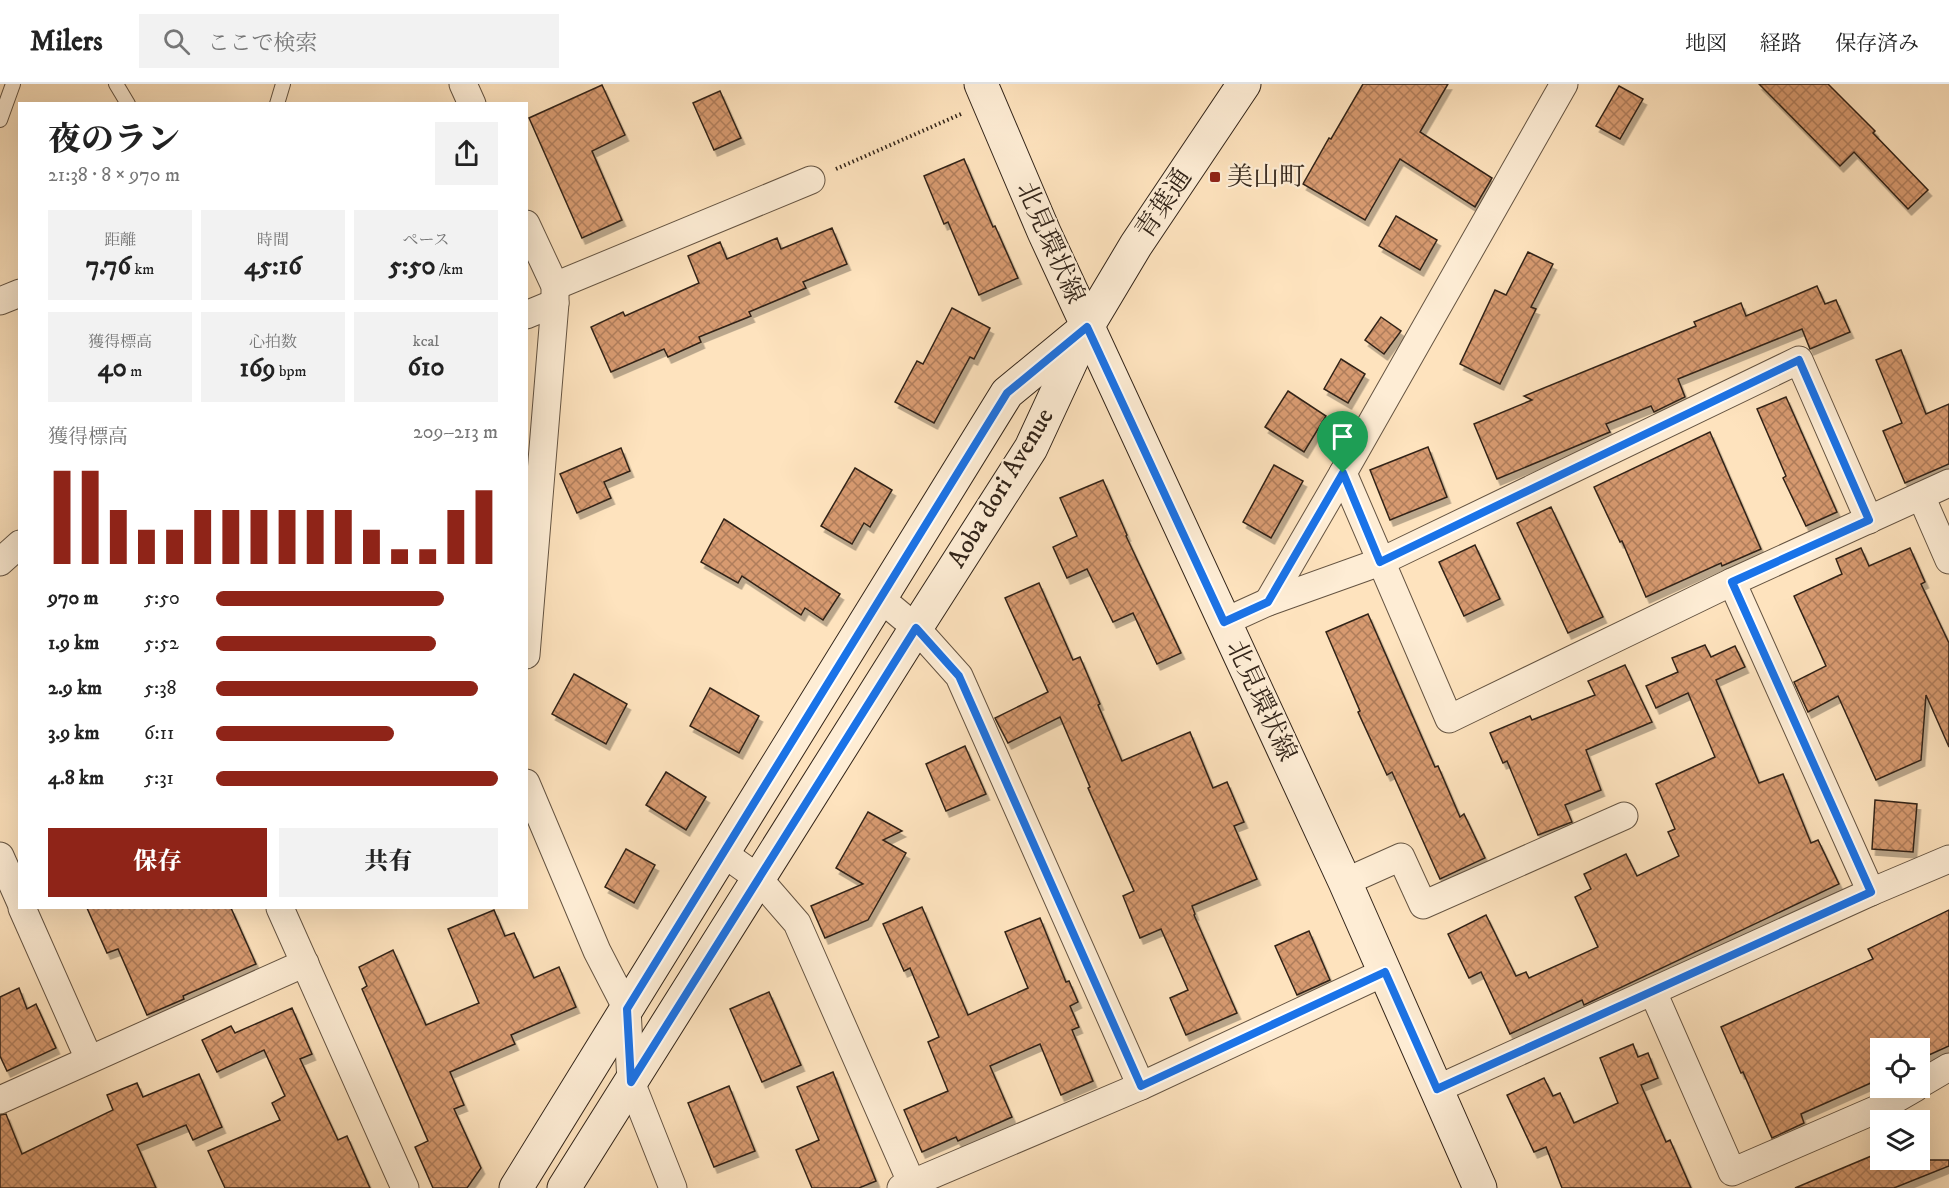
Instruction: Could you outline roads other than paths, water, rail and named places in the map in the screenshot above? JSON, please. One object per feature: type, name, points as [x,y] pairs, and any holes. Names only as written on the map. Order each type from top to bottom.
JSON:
[{"type":"street","name":"青葉通","points":[[1087,327],[1136,245],[1244,84]]},
{"type":"street","points":[[1268,602],[1564,84]]},
{"type":"street","name":"北見環状線","points":[[984,93],[1087,327],[1345,882],[1480,1188]]},
{"type":"street","points":[[528,314],[555,295],[811,180]]},
{"type":"street","points":[[528,229],[555,295],[533,496],[528,610]]},
{"type":"street","points":[[0,301],[18,294]]},
{"type":"street","name":"Aoba dori Avenue","points":[[516,1188],[1007,393],[1087,327]]},
{"type":"street","name":"Aoba dori Avenue","points":[[564,1188],[1031,448],[1087,327]]},
{"type":"street","points":[[1224,622],[1268,602],[1380,562],[1799,360],[1869,520]]},
{"type":"street","points":[[1343,473],[1449,719],[1732,582],[1949,483]]},
{"type":"street","points":[[1921,496],[1949,560]]},
{"type":"street","points":[[0,562],[18,546]]},
{"type":"street","points":[[1732,582],[1871,892]]},
{"type":"street","points":[[880,598],[916,628],[959,676],[1141,1086]]},
{"type":"street","points":[[528,788],[597,951],[627,1009],[631,1082],[673,1188]]},
{"type":"street","points":[[1345,882],[1401,857],[1423,905],[1624,816]]},
{"type":"street","points":[[723,853],[758,878],[797,923],[907,1186],[1141,1086],[1385,972]]},
{"type":"street","points":[[0,856],[18,896]]},
{"type":"street","points":[[1437,1089],[1871,892],[1949,859]]},
{"type":"street","points":[[22,909],[89,1059]]},
{"type":"street","points":[[280,909],[405,1188]]},
{"type":"street","points":[[0,1100],[304,963]]},
{"type":"street","points":[[1653,992],[1732,1172],[1882,1107],[1898,1098]]},
{"type":"street","points":[[1930,1078],[1949,1067]]},
{"type":"lane","points":[[0,120],[13,84]]},
{"type":"lane","points":[[116,84],[127,102]]},
{"type":"lane","points":[[278,102],[284,84]]},
{"type":"place","name":"美山町","points":[[1215,177]]}]
